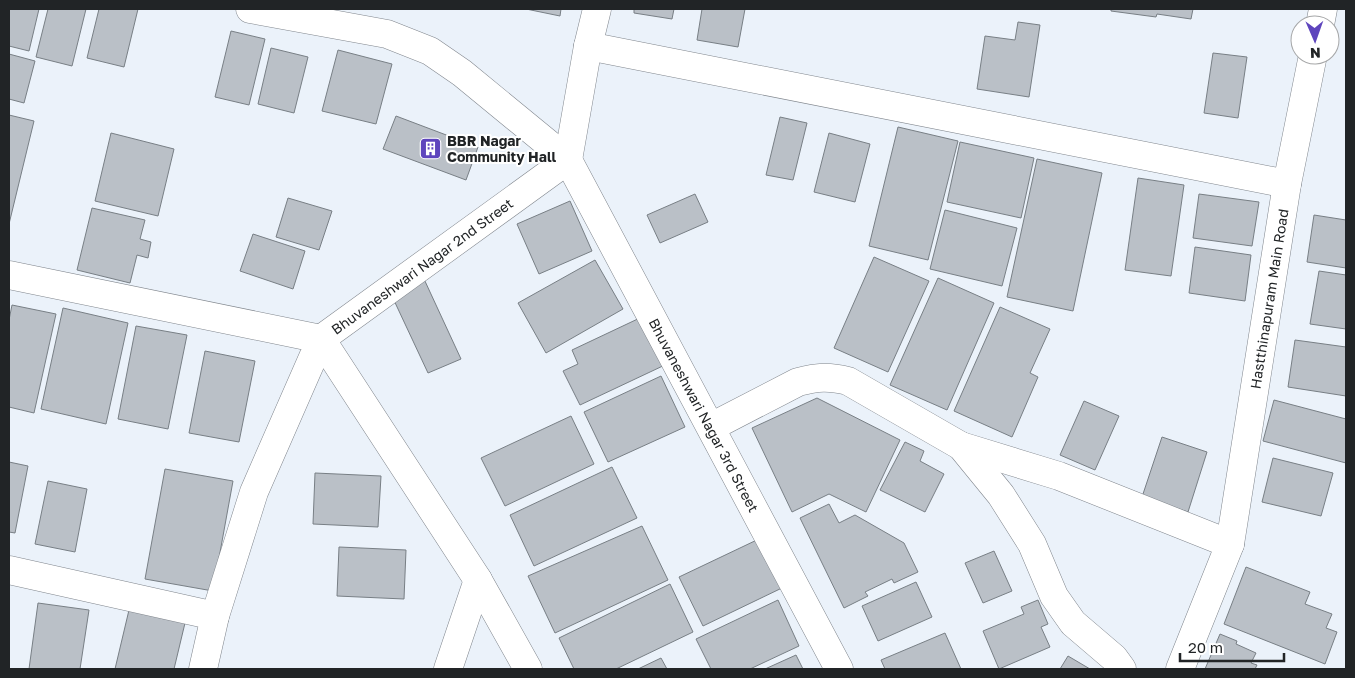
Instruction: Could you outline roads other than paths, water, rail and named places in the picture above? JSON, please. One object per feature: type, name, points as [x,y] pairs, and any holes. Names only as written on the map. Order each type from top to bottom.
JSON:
[{"type":"street","points":[[250,9],[387,34],[430,51],[462,73],[568,160],[588,46],[597,9]]},
{"type":"street","points":[[588,46],[1287,184]]},
{"type":"street","name":"Hastthinapuram Main Road","points":[[1180,669],[1230,544],[1287,184],[1311,65]]},
{"type":"street","name":"Bhuvaneshwari Nagar 2nd Street","points":[[528,669],[478,580],[321,339],[568,160]]},
{"type":"street","name":"Bhuvaneshwari Nagar 3rd Street","points":[[568,160],[839,669]]},
{"type":"street","points":[[9,275],[321,339],[254,492],[215,616],[203,669]]},
{"type":"street","points":[[711,427],[798,382],[811,378],[829,377],[848,381],[961,446],[1059,476],[1230,544]]},
{"type":"street","points":[[961,446],[1001,495],[1032,544],[1054,596],[1073,623],[1114,658],[1122,669]]},
{"type":"street","points":[[9,570],[215,616]]},
{"type":"street","points":[[448,669],[478,580]]},
{"type":"place","name":"BBR Nagar Community Hall","points":[[431,148]]}]
